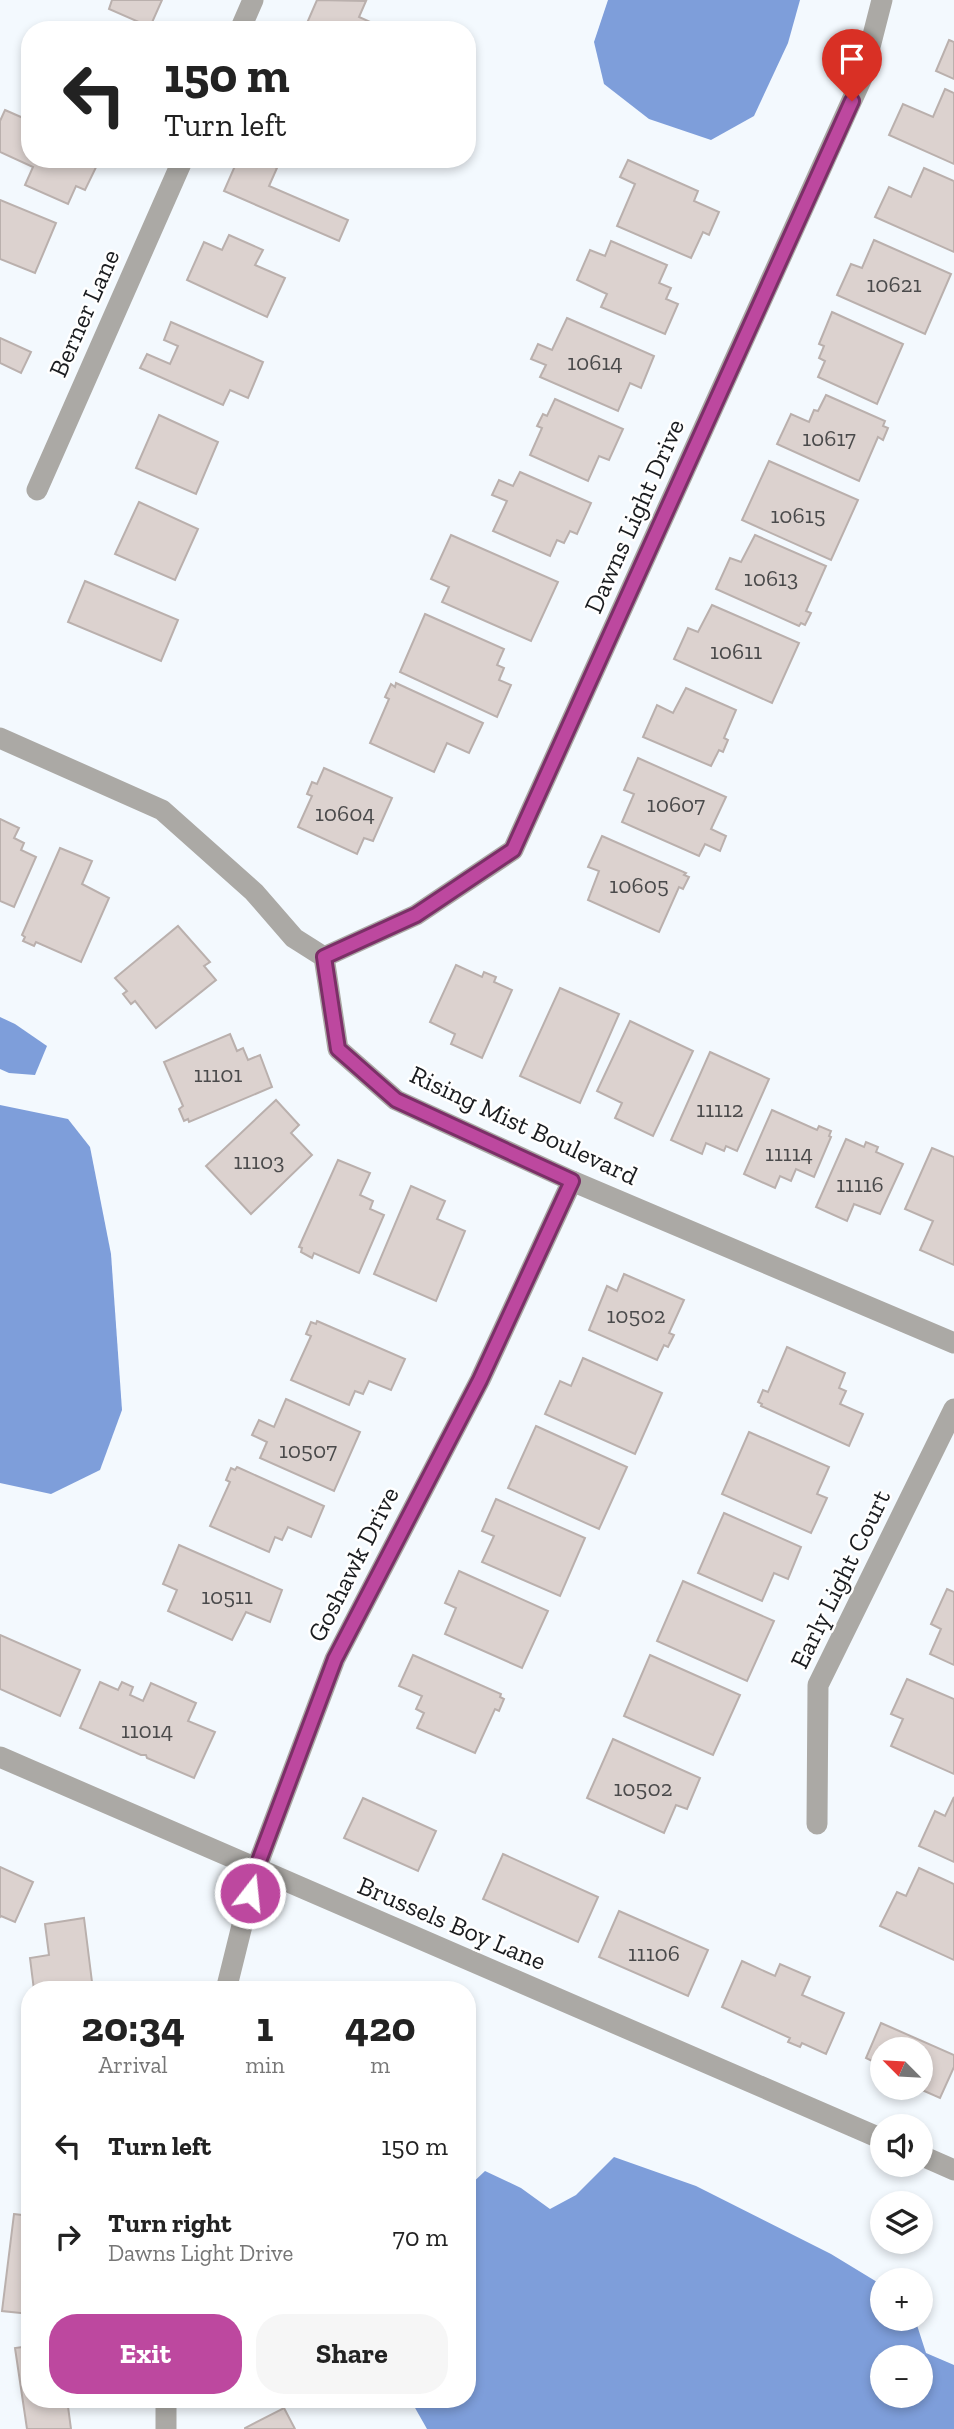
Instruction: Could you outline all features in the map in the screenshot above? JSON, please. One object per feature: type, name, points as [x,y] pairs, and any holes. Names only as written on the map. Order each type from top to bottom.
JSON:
[{"type":"street","points":[[244,21],[253,0]]},
{"type":"street","name":"Dawns Light Drive","points":[[324,957],[416,915],[513,850],[862,78],[881,0]]},
{"type":"street","name":"Berner Lane","points":[[37,490],[179,168]]},
{"type":"street","points":[[0,738],[162,810],[254,892],[294,938],[324,957]]},
{"type":"street","name":"Rising Mist Boulevard","points":[[324,957],[338,1049],[396,1100],[572,1181],[954,1343]]},
{"type":"street","name":"Goshawk Drive","points":[[228,1981],[256,1869],[335,1659],[480,1380],[572,1181]]},
{"type":"street","name":"Early Light Court","points":[[817,1824],[818,1685],[954,1409]]},
{"type":"street","name":"Brussels Boy Lane","points":[[0,1757],[870,2134]]},
{"type":"street","points":[[933,2161],[954,2170]]},
{"type":"street","points":[[166,2408],[166,2429]]},
{"type":"water","points":[[608,0],[800,0],[788,43],[754,116],[711,140],[649,119],[604,84],[594,42]]},
{"type":"water","points":[[0,1017],[47,1046],[35,1075],[9,1073],[0,1069]]},
{"type":"water","points":[[0,1105],[68,1119],[90,1147],[111,1254],[122,1410],[100,1470],[51,1494],[0,1483]]},
{"type":"water","points":[[614,2157],[696,2186],[831,2254],[870,2278],[870,2331],[919,2331],[923,2345],[870,2345],[870,2408],[933,2408],[933,2356],[954,2365],[954,2429],[427,2429],[415,2408],[476,2408],[476,2180],[485,2171],[521,2188],[550,2209],[576,2195]]},
{"type":"building","points":[[112,0],[162,0],[153,21],[136,21],[109,9]]},
{"type":"building","points":[[317,0],[366,1],[359,17],[368,21],[308,21]]},
{"type":"building","points":[[949,40],[954,42],[954,79],[936,71]]},
{"type":"building","points":[[945,89],[954,93],[954,164],[889,135],[903,104],[933,117]]},
{"type":"building","points":[[5,110],[21,117],[21,162],[0,152],[0,121]]},
{"type":"building","points":[[628,160],[698,191],[694,201],[719,212],[709,235],[703,232],[691,258],[617,226],[635,184],[620,177]]},
{"type":"building","points":[[33,168],[96,168],[85,190],[76,186],[68,204],[25,185]]},
{"type":"building","points":[[234,168],[277,168],[269,186],[348,220],[339,241],[224,191]]},
{"type":"building","points":[[924,168],[954,181],[954,252],[875,217],[889,187],[911,197]]},
{"type":"building","points":[[0,200],[56,223],[35,273],[0,259]]},
{"type":"building","points":[[229,235],[263,250],[255,265],[285,278],[267,317],[187,280],[204,242],[222,250]]},
{"type":"building","points":[[874,240],[951,274],[925,334],[837,295],[851,264],[862,268]]},
{"type":"building","points":[[611,241],[667,265],[659,283],[671,288],[666,299],[678,304],[665,334],[601,307],[607,294],[577,280],[590,250],[605,256]]},
{"type":"building","points":[[832,312],[903,344],[877,404],[818,377],[825,361],[819,358],[824,346],[819,344]]},
{"type":"building","points":[[567,318],[654,356],[641,388],[630,383],[618,411],[540,377],[546,365],[531,359],[538,344],[552,350]]},
{"type":"building","points":[[171,322],[263,362],[248,398],[230,390],[223,405],[140,368],[147,354],[170,364],[178,346],[164,340]]},
{"type":"building","points":[[0,338],[31,352],[21,373],[0,363]]},
{"type":"building","points":[[826,395],[885,421],[883,426],[888,428],[883,440],[878,437],[859,481],[777,444],[791,414],[809,422],[814,410],[818,411]]},
{"type":"building","points":[[555,399],[623,429],[609,460],[599,456],[588,481],[530,455],[542,428],[537,426],[543,414],[547,416]]},
{"type":"building","points":[[159,415],[218,442],[196,494],[136,468]]},
{"type":"building","points":[[769,461],[858,500],[831,560],[742,520]]},
{"type":"building","points":[[520,472],[591,503],[577,534],[570,531],[564,543],[557,540],[550,556],[493,531],[507,501],[492,495],[499,480],[513,486]]},
{"type":"building","points":[[139,502],[198,529],[175,580],[115,554]]},
{"type":"building","points":[[451,535],[558,582],[531,641],[442,602],[449,587],[431,579]]},
{"type":"building","points":[[755,535],[826,566],[806,611],[811,613],[805,625],[801,623],[799,626],[716,589],[730,558],[741,562]]},
{"type":"building","points":[[85,581],[178,620],[161,661],[68,622]]},
{"type":"building","points":[[712,605],[799,643],[772,703],[674,659],[688,628],[698,632]]},
{"type":"building","points":[[425,614],[504,649],[497,665],[504,668],[499,680],[511,685],[497,717],[400,672]]},
{"type":"building","points":[[396,683],[483,723],[469,753],[447,743],[434,772],[370,743],[389,699],[385,697],[391,684],[395,687]]},
{"type":"building","points":[[686,688],[736,710],[724,738],[728,740],[723,752],[719,750],[711,766],[643,737],[657,705],[673,713]]},
{"type":"building","points":[[638,758],[726,797],[711,829],[726,836],[720,851],[705,844],[699,856],[622,822],[634,794],[624,790]]},
{"type":"building","points":[[324,768],[392,798],[373,841],[364,838],[357,854],[298,827],[312,796],[307,794],[312,782],[317,784]]},
{"type":"building","points":[[0,819],[19,828],[14,838],[24,843],[21,850],[36,857],[14,907],[0,901]]},
{"type":"building","points":[[602,836],[686,873],[684,875],[689,877],[683,889],[679,887],[659,932],[588,900],[599,871],[588,867]]},
{"type":"building","points":[[60,848],[92,861],[82,884],[109,898],[81,962],[36,942],[34,946],[23,941],[25,937],[22,935]]},
{"type":"building","points":[[178,926],[210,962],[204,966],[216,980],[156,1028],[135,1001],[131,1004],[123,994],[127,991],[115,978]]},
{"type":"building","points":[[456,965],[482,977],[484,972],[496,977],[494,982],[512,990],[482,1058],[451,1044],[455,1034],[430,1022]]},
{"type":"building","points":[[560,988],[619,1014],[580,1103],[520,1076]]},
{"type":"building","points":[[630,1021],[693,1051],[653,1136],[615,1118],[622,1103],[597,1091]]},
{"type":"building","points":[[230,1034],[237,1051],[243,1048],[248,1060],[260,1055],[272,1087],[189,1122],[188,1119],[184,1121],[179,1109],[183,1106],[164,1062]]},
{"type":"building","points":[[710,1052],[769,1079],[737,1151],[726,1146],[724,1151],[706,1143],[702,1154],[671,1140]]},
{"type":"building","points":[[276,1100],[299,1125],[291,1133],[312,1155],[251,1214],[206,1166]]},
{"type":"building","points":[[772,1110],[817,1130],[819,1126],[831,1131],[814,1177],[796,1169],[791,1181],[780,1176],[775,1188],[744,1174]]},
{"type":"building","points":[[846,1139],[864,1147],[866,1142],[878,1147],[876,1152],[903,1164],[880,1214],[854,1204],[847,1221],[816,1207]]},
{"type":"building","points":[[932,1148],[954,1157],[954,1265],[920,1250],[933,1221],[905,1209]]},
{"type":"building","points":[[338,1160],[370,1173],[360,1195],[373,1201],[370,1209],[384,1215],[359,1273],[314,1253],[312,1258],[301,1252],[302,1248],[299,1247]]},
{"type":"building","points":[[411,1186],[445,1201],[437,1219],[465,1231],[436,1301],[374,1274]]},
{"type":"building","points":[[624,1274],[684,1300],[669,1333],[674,1335],[668,1347],[664,1345],[657,1360],[589,1330],[607,1286],[617,1291]]},
{"type":"building","points":[[317,1321],[405,1359],[391,1390],[369,1381],[363,1394],[355,1391],[349,1405],[291,1380],[311,1336],[306,1334],[311,1322],[316,1324]]},
{"type":"building","points":[[787,1347],[845,1373],[839,1388],[846,1391],[840,1404],[863,1414],[849,1446],[761,1406],[758,1402],[763,1390],[768,1392]]},
{"type":"building","points":[[583,1358],[662,1393],[635,1454],[545,1414],[560,1381],[571,1386]]},
{"type":"building","points":[[286,1399],[360,1432],[334,1491],[260,1458],[267,1442],[252,1435],[259,1420],[274,1427]]},
{"type":"building","points":[[536,1426],[627,1467],[599,1529],[508,1488]]},
{"type":"building","points":[[749,1432],[829,1467],[817,1494],[827,1498],[811,1533],[722,1494]]},
{"type":"building","points":[[237,1467],[324,1506],[311,1537],[288,1527],[282,1540],[275,1537],[269,1552],[210,1526],[230,1482],[226,1480],[231,1468],[235,1470]]},
{"type":"building","points":[[496,1499],[585,1538],[560,1596],[482,1562],[494,1536],[482,1531]]},
{"type":"building","points":[[724,1513],[801,1547],[788,1579],[774,1573],[762,1601],[698,1573]]},
{"type":"building","points":[[179,1545],[282,1590],[270,1622],[246,1612],[232,1640],[168,1611],[177,1590],[163,1584]]},
{"type":"building","points":[[459,1571],[548,1611],[522,1668],[445,1634],[456,1608],[445,1603]]},
{"type":"building","points":[[683,1581],[774,1621],[747,1681],[657,1641]]},
{"type":"building","points":[[947,1589],[954,1592],[954,1665],[930,1654],[941,1629],[931,1624]]},
{"type":"building","points":[[0,1635],[80,1670],[60,1716],[0,1689]]},
{"type":"building","points":[[413,1655],[501,1694],[500,1697],[504,1699],[499,1711],[495,1709],[475,1753],[417,1728],[424,1713],[416,1709],[422,1696],[399,1686]]},
{"type":"building","points":[[650,1655],[740,1695],[713,1755],[624,1716]]},
{"type":"building","points":[[907,1679],[954,1699],[954,1774],[891,1746],[903,1719],[891,1714]]},
{"type":"building","points":[[100,1682],[118,1690],[122,1682],[133,1687],[130,1695],[143,1701],[151,1683],[196,1703],[188,1721],[215,1732],[194,1778],[80,1728]]},
{"type":"building","points":[[613,1739],[700,1778],[687,1809],[676,1805],[664,1833],[587,1798]]},
{"type":"building","points":[[954,1797],[954,1862],[919,1846],[935,1811],[945,1816]]},
{"type":"building","points":[[363,1798],[436,1831],[418,1871],[344,1838]]},
{"type":"building","points":[[503,1854],[598,1897],[578,1942],[483,1899]]},
{"type":"building","points":[[0,1867],[33,1882],[15,1922],[0,1917]]},
{"type":"building","points":[[919,1868],[954,1884],[954,1960],[880,1926],[897,1892],[906,1896]]},
{"type":"building","points":[[619,1911],[708,1950],[688,1996],[599,1957]]},
{"type":"building","points":[[84,1918],[92,1981],[33,1981],[30,1958],[49,1955],[45,1924]]},
{"type":"building","points":[[742,1961],[775,1976],[780,1964],[810,1977],[802,1995],[844,2013],[826,2054],[802,2043],[800,2047],[788,2042],[790,2038],[722,2007]]},
{"type":"building","points":[[881,2023],[913,2037],[875,2037]]},
{"type":"building","points":[[933,2046],[954,2055],[954,2067],[940,2098],[933,2095]]},
{"type":"building","points":[[14,2214],[21,2215],[21,2313],[2,2311]]},
{"type":"building","points":[[21,2347],[21,2388],[15,2348]]},
{"type":"building","points":[[24,2408],[68,2408],[71,2429],[27,2429]]},
{"type":"building","points":[[284,2408],[295,2429],[245,2429],[245,2428]]},
{"type":"route","points":[[250,1893],[256,1869],[335,1659],[480,1380],[572,1181],[396,1100],[338,1049],[324,957],[416,915],[513,850],[852,101]]}]
